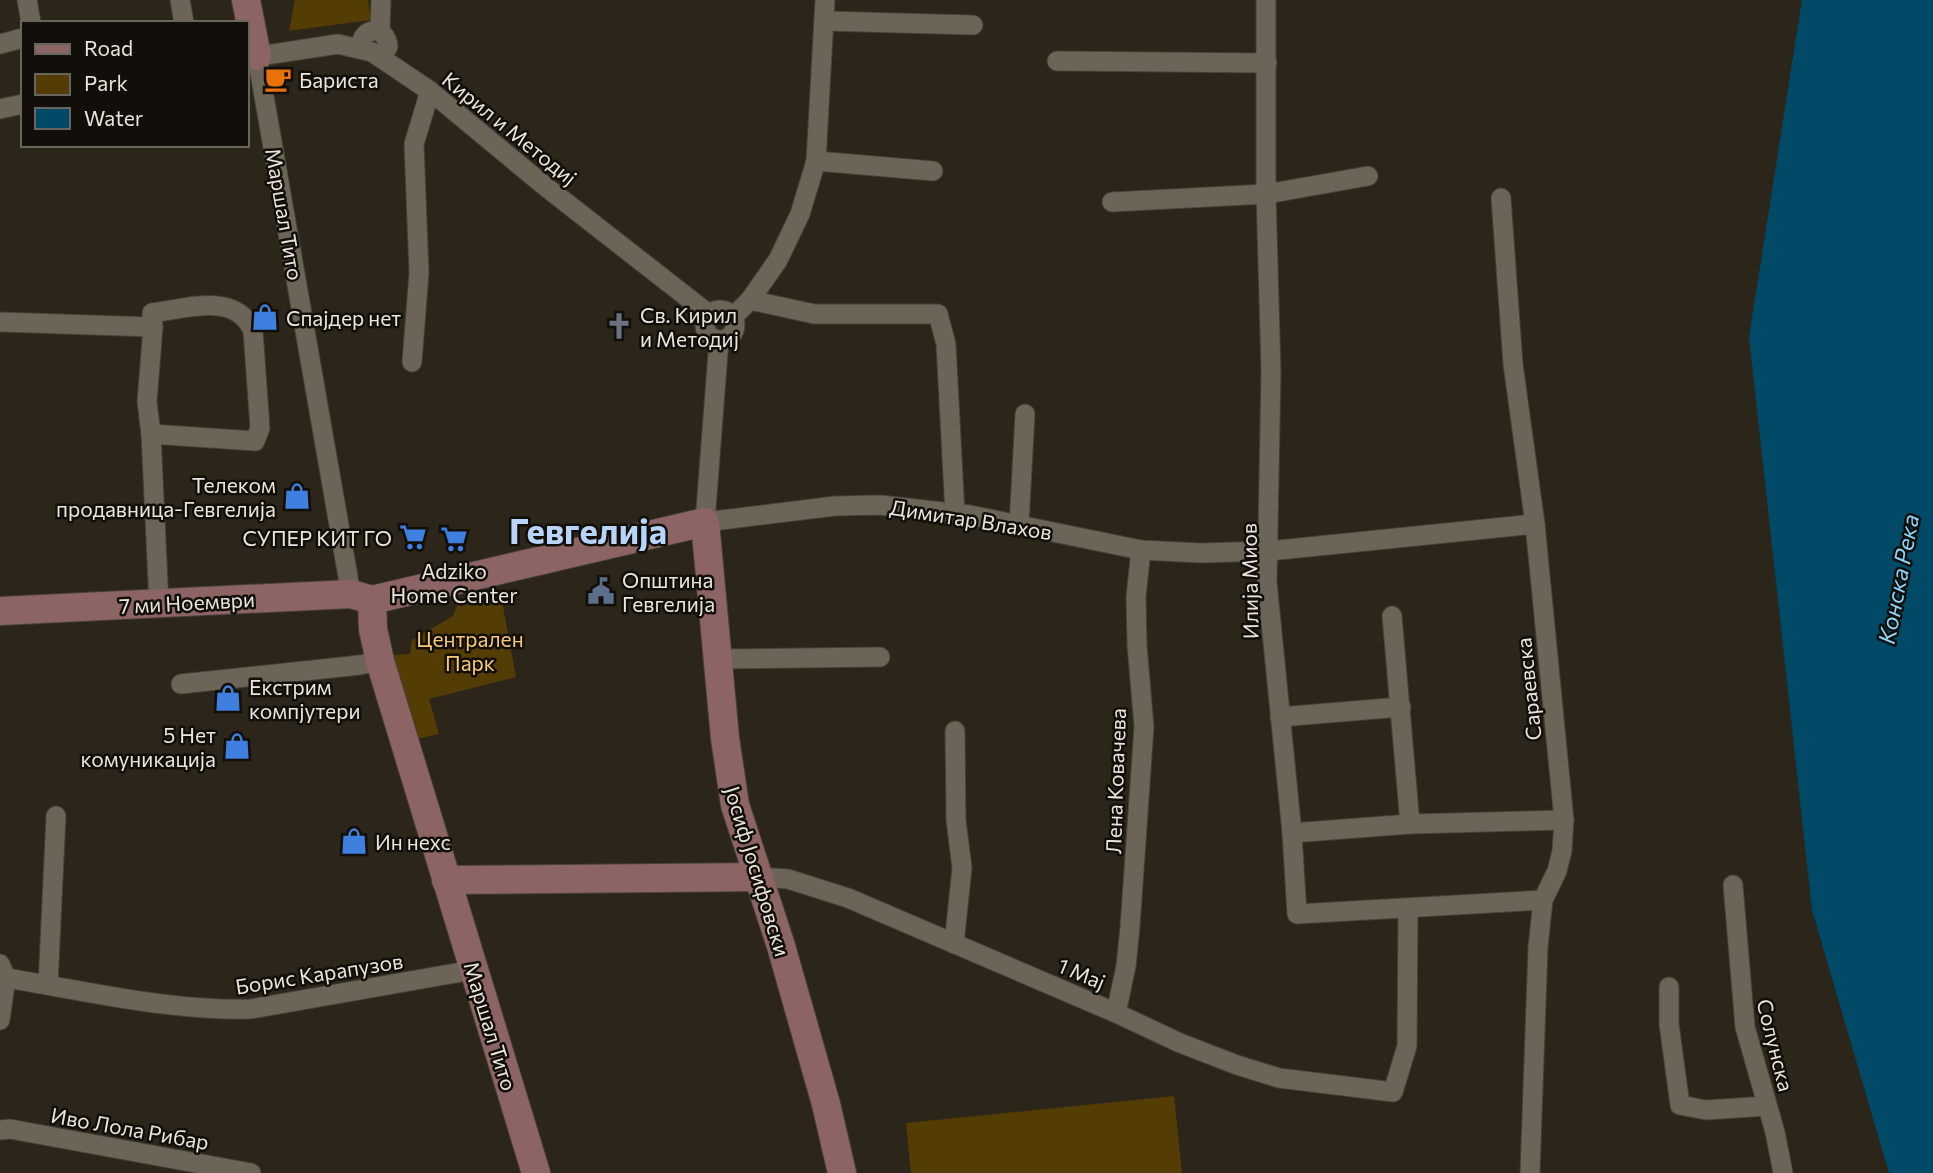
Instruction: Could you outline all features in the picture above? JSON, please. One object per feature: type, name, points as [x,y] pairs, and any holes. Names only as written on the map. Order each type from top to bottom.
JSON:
[{"type":"main road","name":"Маршал Тито","points":[[246,0],[252,57]]},
{"type":"main road","name":"Димитар Влахов","points":[[362,597],[705,522]]},
{"type":"main road","name":"Јосиф Јосифовски","points":[[705,522],[726,750],[735,805],[759,877],[825,1104],[842,1173]]},
{"type":"main road","name":"Маршал Тито","points":[[362,597],[536,1173]]},
{"type":"main road","name":"7 ми Ноември","points":[[0,611],[362,597]]},
{"type":"main road","points":[[446,880],[759,877]]},
{"type":"street","points":[[27,0],[31,21]]},
{"type":"street","points":[[180,0],[184,21]]},
{"type":"street","points":[[380,57],[388,47],[388,41],[380,31],[381,0]]},
{"type":"street","points":[[733,317],[750,300],[778,260],[800,214],[816,160],[825,0]]},
{"type":"street","name":"Илија Миов","points":[[1266,0],[1266,194],[1271,371],[1268,593],[1292,833],[1297,914],[1543,900]]},
{"type":"street","points":[[825,21],[973,25]]},
{"type":"street","points":[[360,47],[365,33],[380,31]]},
{"type":"street","points":[[0,44],[21,39]]},
{"type":"street","name":"Кирил и Методиј","points":[[252,57],[338,44],[360,47],[380,57],[430,92],[710,315]]},
{"type":"street","name":"Маршал Тито","points":[[252,57],[362,597]]},
{"type":"street","points":[[1057,61],[1267,64]]},
{"type":"street","points":[[412,362],[419,273],[414,144],[430,92]]},
{"type":"street","points":[[0,109],[21,104]]},
{"type":"street","points":[[816,160],[933,171]]},
{"type":"street","points":[[1112,202],[1266,194],[1368,176]]},
{"type":"street","name":"Сараевска","points":[[1501,198],[1513,364],[1535,524],[1564,820],[1562,850],[1557,870],[1543,900],[1537,960],[1531,1173]]},
{"type":"street","points":[[750,300],[814,314],[938,314],[946,344],[955,514]]},
{"type":"street","points":[[151,434],[255,441],[260,428],[253,331],[247,318],[222,304],[152,313],[147,402],[159,604]]},
{"type":"street","points":[[719,310],[733,317],[733,333],[725,340],[710,337],[706,328],[710,315],[719,310]]},
{"type":"street","points":[[0,322],[153,327]]},
{"type":"street","points":[[705,522],[719,340]]},
{"type":"street","points":[[1019,525],[1025,414]]},
{"type":"street","name":"Димитар Влахов","points":[[705,522],[835,506],[880,505],[1019,525],[1141,550],[1201,553],[1269,551],[1535,524]]},
{"type":"street","name":"Лена Ковачева","points":[[1116,1013],[1126,966],[1130,927],[1143,740],[1136,597],[1141,550]]},
{"type":"street","points":[[1392,616],[1410,824]]},
{"type":"street","points":[[718,659],[880,657]]},
{"type":"street","points":[[181,684],[380,661]]},
{"type":"street","points":[[1280,718],[1401,707]]},
{"type":"street","points":[[954,944],[962,868],[956,820],[955,731]]},
{"type":"street","points":[[48,985],[56,816]]},
{"type":"street","points":[[1292,833],[1410,824],[1564,820]]},
{"type":"street","name":"1 Мај","points":[[759,877],[788,879],[848,898],[1180,1043],[1237,1065],[1279,1078],[1393,1092],[1408,1046],[1408,909]]},
{"type":"street","name":"Солунска","points":[[1733,885],[1745,1027],[1783,1173]]},
{"type":"street","name":"Борис Карапузов","points":[[3,971],[48,985],[183,1007],[241,1009],[473,970]]},
{"type":"street","points":[[0,1020],[3,971]]},
{"type":"street","points":[[1669,987],[1669,1024],[1680,1105],[1706,1110],[1767,1106]]},
{"type":"street","name":"Иво Лола Рибар","points":[[0,1130],[10,1129],[251,1173]]},
{"type":"green space","points":[[295,0],[368,0],[371,20],[289,31]]},
{"type":"green space","name":"Централен Парк","points":[[500,590],[516,677],[429,699],[439,734],[404,742],[379,656],[410,654],[412,640],[453,616],[458,603]]},
{"type":"green space","points":[[1174,1096],[1182,1173],[911,1173],[906,1123]]},
{"type":"water","name":"Конска Река","points":[[1802,0],[1933,0],[1933,1173],[1889,1173],[1812,910],[1749,337]]},
{"type":"place","name":"Бариста","points":[[278,79]]},
{"type":"place","name":"Спајдер нет","points":[[265,317]]},
{"type":"place","name":"Св. Кирил и Методиј","points":[[619,326]]},
{"type":"place","name":"Телеком продавница-Гевгелија","points":[[297,496]]},
{"type":"place","name":"СУПЕР КИТ ГО","points":[[413,537]]},
{"type":"place","name":"Adziko Home Center","points":[[454,539]]},
{"type":"place","name":"Општина Гевгелија","points":[[601,591]]},
{"type":"place","name":"Екстрим компјутери","points":[[228,698]]},
{"type":"place","name":"5 Нет комуникација","points":[[237,746]]},
{"type":"place","name":"Ин нехс","points":[[354,841]]},
{"type":"district","name":"Гевгелија","points":[[588,529]]}]
